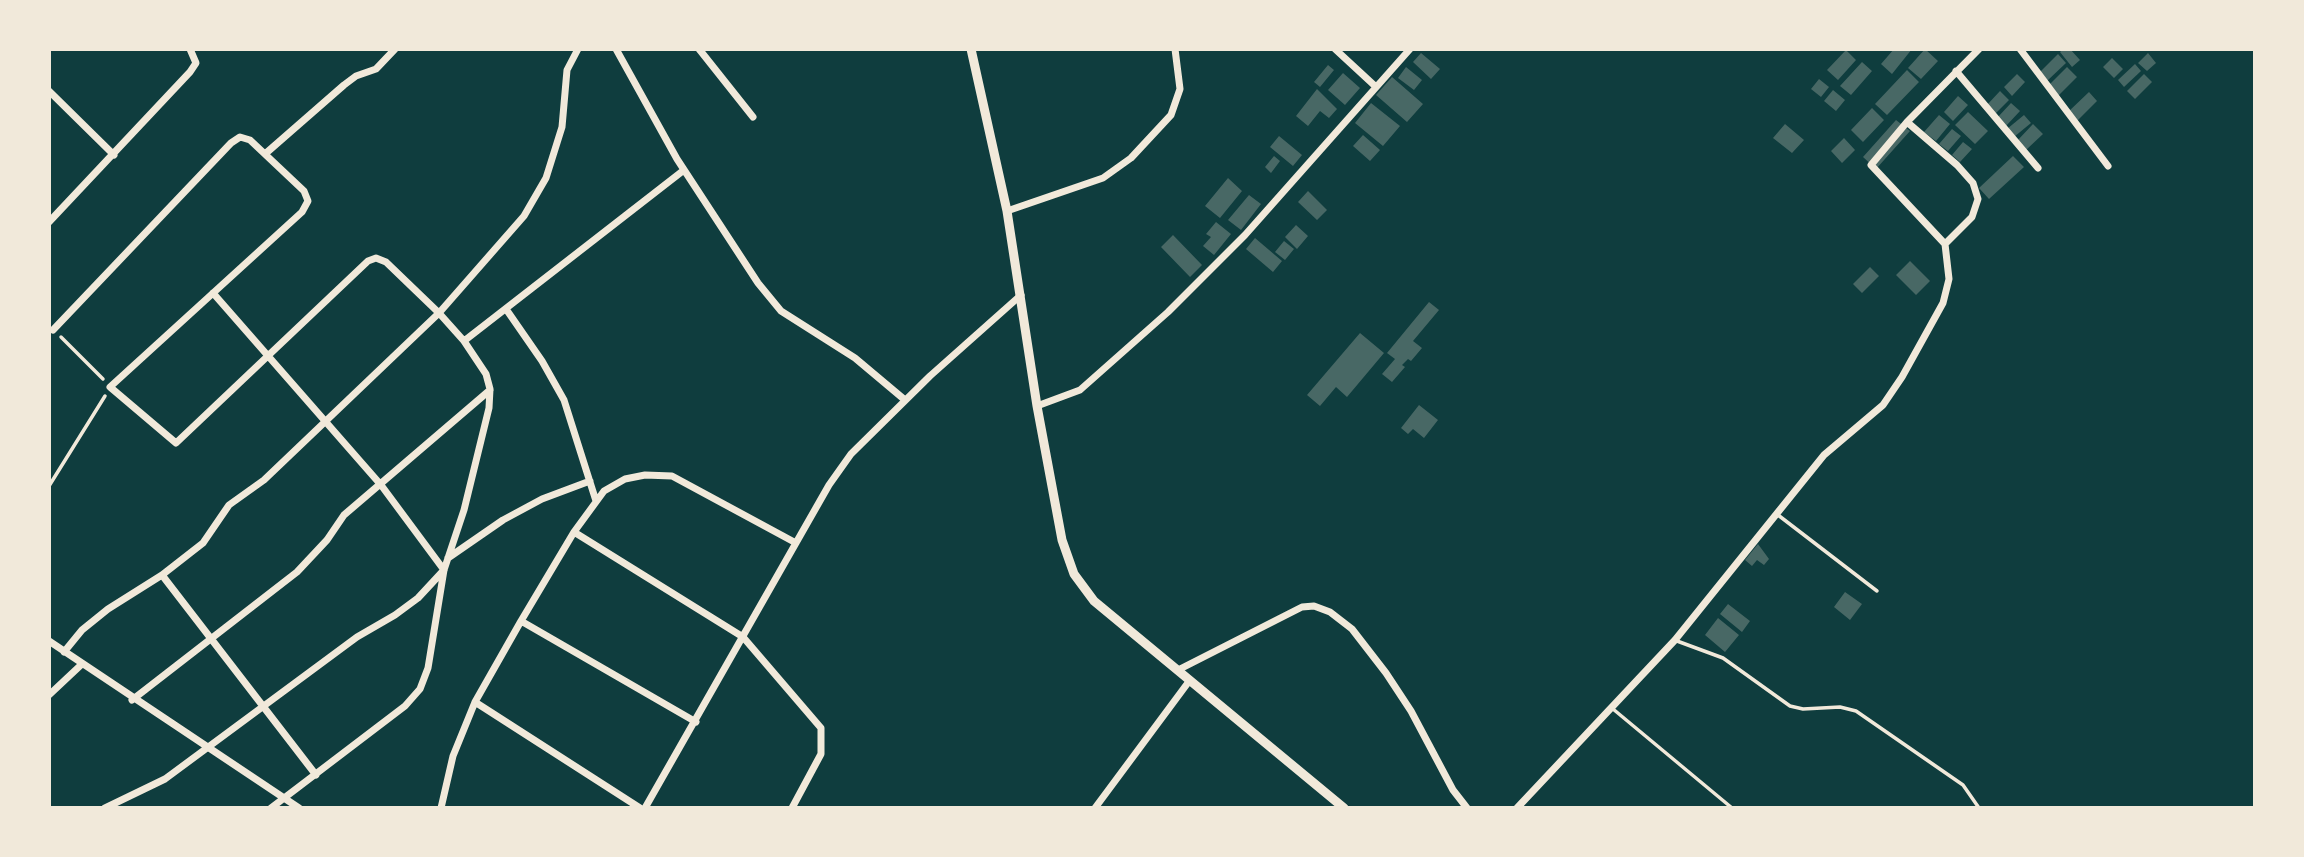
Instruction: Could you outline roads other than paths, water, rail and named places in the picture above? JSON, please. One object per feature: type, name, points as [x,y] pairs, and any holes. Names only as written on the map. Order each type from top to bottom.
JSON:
[{"type":"street","points":[[49,222],[194,68],[196,57],[190,49]]},
{"type":"street","points":[[265,154],[344,85],[356,76],[376,69],[395,49]]},
{"type":"street","points":[[64,652],[82,629],[162,575],[203,543],[229,505],[251,492],[439,313],[536,198],[562,127],[567,70],[578,49]]},
{"type":"street","points":[[616,49],[684,170],[758,283],[781,311],[855,358],[905,400]]},
{"type":"street","points":[[699,49],[753,117]]},
{"type":"street","points":[[971,49],[1007,211],[1037,405],[1062,540],[1073,574],[1094,601],[1344,808]]},
{"type":"street","points":[[1007,211],[1103,178],[1131,158],[1171,115],[1180,89],[1175,49]]},
{"type":"street","points":[[1335,49],[1376,86]]},
{"type":"street","points":[[1037,405],[1080,390],[1168,312],[1245,235],[1410,49]]},
{"type":"street","points":[[1517,808],[1675,640],[1824,456],[1884,405],[1902,377],[1943,303],[1949,279],[1945,244],[1871,165],[1907,122],[1979,49]]},
{"type":"street","points":[[2020,49],[2108,166]]},
{"type":"street","points":[[1956,71],[2038,168]]},
{"type":"street","points":[[49,91],[114,155]]},
{"type":"street","points":[[1907,122],[1973,183],[1978,199],[1972,217],[1945,244]]},
{"type":"street","points":[[53,330],[231,142],[240,137],[250,140],[265,154],[304,191],[308,201],[302,212],[110,387],[176,443],[368,261],[376,258],[386,262],[439,313],[464,341],[486,374],[491,389],[489,408],[464,510],[444,570],[428,668],[419,689],[405,706],[271,808]]},
{"type":"street","points":[[464,341],[684,170]]},
{"type":"street","points":[[213,293],[381,485],[444,570]]},
{"type":"street","points":[[475,702],[643,808],[696,722],[796,542],[851,454],[905,400],[1022,295]]},
{"type":"street","points":[[506,309],[542,361],[564,400],[596,501]]},
{"type":"street","points":[[132,700],[297,572],[327,540],[344,515],[491,389]]},
{"type":"street","points":[[441,808],[453,756],[475,702],[574,532],[604,491],[625,479],[645,475],[672,476],[796,542]]},
{"type":"street","points":[[448,558],[532,504],[590,481]]},
{"type":"street","points":[[574,532],[743,637],[821,728],[821,754],[792,808]]},
{"type":"street","points":[[105,808],[165,779],[358,637],[418,598],[444,570]]},
{"type":"street","points":[[162,575],[316,775]]},
{"type":"street","points":[[1178,670],[1302,607],[1314,606],[1331,612],[1352,629],[1386,673],[1411,711],[1453,790],[1467,808]]},
{"type":"street","points":[[521,621],[696,722]]},
{"type":"street","points":[[49,641],[132,700],[299,808]]},
{"type":"street","points":[[49,695],[82,664]]},
{"type":"street","points":[[1095,808],[1190,680]]},
{"type":"lane","points":[[1778,514],[1877,591]]},
{"type":"lane","points":[[1675,640],[1723,658],[1790,706],[1802,709],[1840,707],[1856,711],[1963,785],[1979,808]]},
{"type":"lane","points":[[1611,708],[1732,808]]}]
